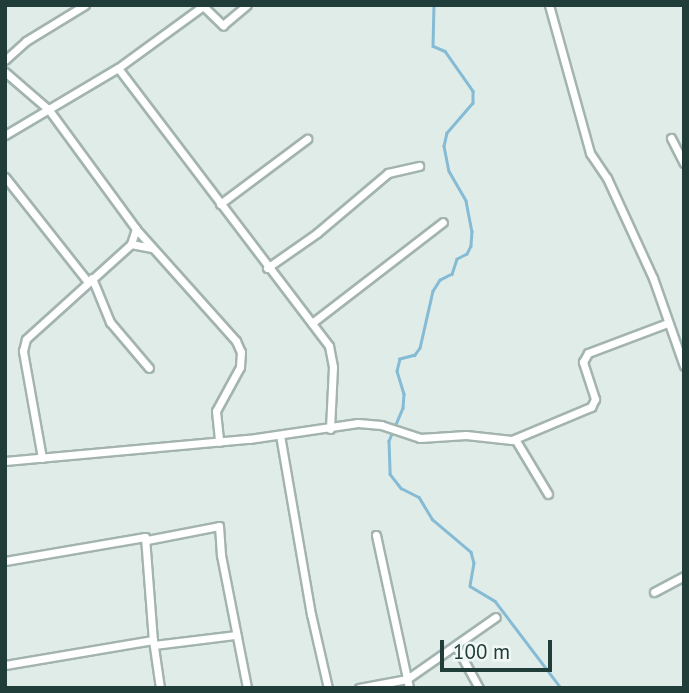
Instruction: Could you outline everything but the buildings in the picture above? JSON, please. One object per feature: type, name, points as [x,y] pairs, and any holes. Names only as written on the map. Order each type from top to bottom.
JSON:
[{"type":"street","points":[[5,60],[26,41],[85,5]]},
{"type":"street","points":[[5,135],[118,68],[203,6],[223,25],[247,5]]},
{"type":"street","points":[[549,5],[590,153],[607,178],[627,219],[653,278],[684,366]]},
{"type":"street","points":[[118,68],[267,268],[313,323],[333,357],[330,429]]},
{"type":"street","points":[[5,72],[49,110],[136,229],[226,329],[241,352],[237,376],[216,411],[219,442]]},
{"type":"street","points":[[671,138],[684,163]]},
{"type":"street","points":[[220,204],[307,139]]},
{"type":"street","points":[[267,268],[317,233],[388,173],[419,166]]},
{"type":"street","points":[[5,177],[90,280],[110,322],[149,368]]},
{"type":"street","points":[[313,323],[443,222]]},
{"type":"street","points":[[42,458],[23,351],[25,341],[131,244],[136,229]]},
{"type":"street","points":[[131,244],[152,248]]},
{"type":"street","points":[[5,461],[219,442],[367,423],[421,438],[466,435],[515,439],[591,407],[595,399],[584,369],[586,355],[668,323]]},
{"type":"street","points":[[280,435],[311,614],[328,688]]},
{"type":"street","points":[[515,439],[548,494]]},
{"type":"street","points":[[5,561],[139,536],[148,540],[219,526],[247,688]]},
{"type":"street","points":[[376,535],[409,688]]},
{"type":"street","points":[[148,540],[153,643],[160,688]]},
{"type":"street","points":[[654,592],[684,576]]},
{"type":"street","points":[[359,688],[407,679],[496,617]]},
{"type":"street","points":[[5,665],[153,643],[236,635]]},
{"type":"street","points":[[456,646],[480,688]]},
{"type":"waterway","points":[[434,5],[433,46],[445,51],[473,91],[473,103],[447,133],[444,146],[449,171],[466,201],[472,231],[471,246],[467,254],[457,259],[452,274],[440,280],[433,291],[420,348],[415,355],[400,359],[397,371],[404,394],[403,408],[389,441],[390,474],[401,488],[419,497],[432,519],[471,552],[474,563],[470,586],[495,601],[561,688]]}]
